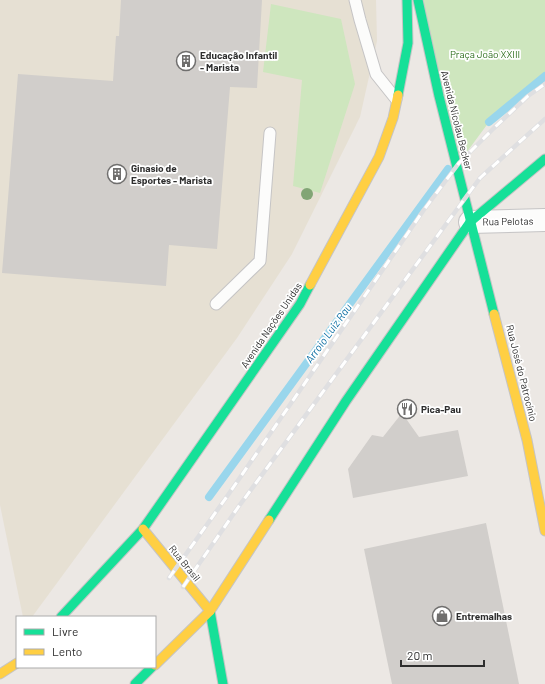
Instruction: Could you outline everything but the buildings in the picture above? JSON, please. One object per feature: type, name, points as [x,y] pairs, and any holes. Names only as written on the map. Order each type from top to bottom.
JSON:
[{"type":"main road","name":"Avenida Nações Unidas","points":[[62,616],[143,529],[300,304],[379,157],[393,118],[408,43],[407,0]]},
{"type":"main road","name":"Avenida Nicolau Becker","points":[[418,0],[439,96],[470,222]]},
{"type":"main road","points":[[535,167],[545,149]]},
{"type":"main road","points":[[156,663],[210,611],[346,401],[470,222],[545,158]]},
{"type":"main road","name":"Rua José do Patrocínio","points":[[470,222],[527,440],[545,531]]},
{"type":"main road","name":"Rua Brasil","points":[[143,529],[210,611]]},
{"type":"main road","points":[[210,611],[224,684]]},
{"type":"main road","points":[[0,674],[16,664]]},
{"type":"main road","points":[[135,684],[151,668]]},
{"type":"street","name":"Rua Pelotas","points":[[470,222],[545,220]]},
{"type":"lane","points":[[355,0],[376,74],[396,99]]},
{"type":"lane","points":[[216,304],[260,261],[270,133]]},
{"type":"shaded area","points":[[0,0],[376,0],[377,41],[360,117],[292,254],[237,338],[33,616],[23,616],[0,505]]},
{"type":"green space","name":"Praça João XXIII","points":[[418,0],[545,0],[545,76],[489,122],[455,168]]},
{"type":"green space","points":[[271,4],[341,19],[355,84],[320,193],[293,186],[302,80],[263,72]]},
{"type":"waterway","name":"Arroio Luiz Rau","points":[[489,122],[545,76]]},
{"type":"waterway","name":"Arroio Luiz Rau","points":[[209,497],[448,169]]},
{"type":"railway","points":[[169,578],[228,495],[423,211],[459,163],[528,96],[545,84]]},
{"type":"railway","points":[[183,587],[239,506],[480,178],[545,119]]},
{"type":"traffic: fast","points":[[398,95],[408,43],[407,0]]},
{"type":"traffic: fast","points":[[418,0],[439,96],[494,314]]},
{"type":"traffic: fast","points":[[470,222],[545,159]]},
{"type":"traffic: fast","points":[[269,520],[346,401],[470,222]]},
{"type":"traffic: fast","points":[[62,616],[143,529],[300,304],[310,285]]},
{"type":"traffic: fast","points":[[210,611],[223,684]]},
{"type":"traffic: fast","points":[[135,684],[151,668]]},
{"type":"traffic: slow","points":[[310,285],[379,157],[393,118],[398,95]]},
{"type":"traffic: slow","points":[[494,314],[527,440],[545,531]]},
{"type":"traffic: slow","points":[[156,664],[210,611],[269,520]]},
{"type":"traffic: slow","points":[[143,529],[210,611]]},
{"type":"traffic: slow","points":[[0,674],[16,664]]},
{"type":"place","name":"Educação Infantil - Marista","points":[[186,61]]},
{"type":"place","name":"Ginasio de Esportes - Marista","points":[[117,174]]},
{"type":"place","name":"Pica-Pau","points":[[407,409]]},
{"type":"place","name":"Entremalhas","points":[[442,616]]}]
